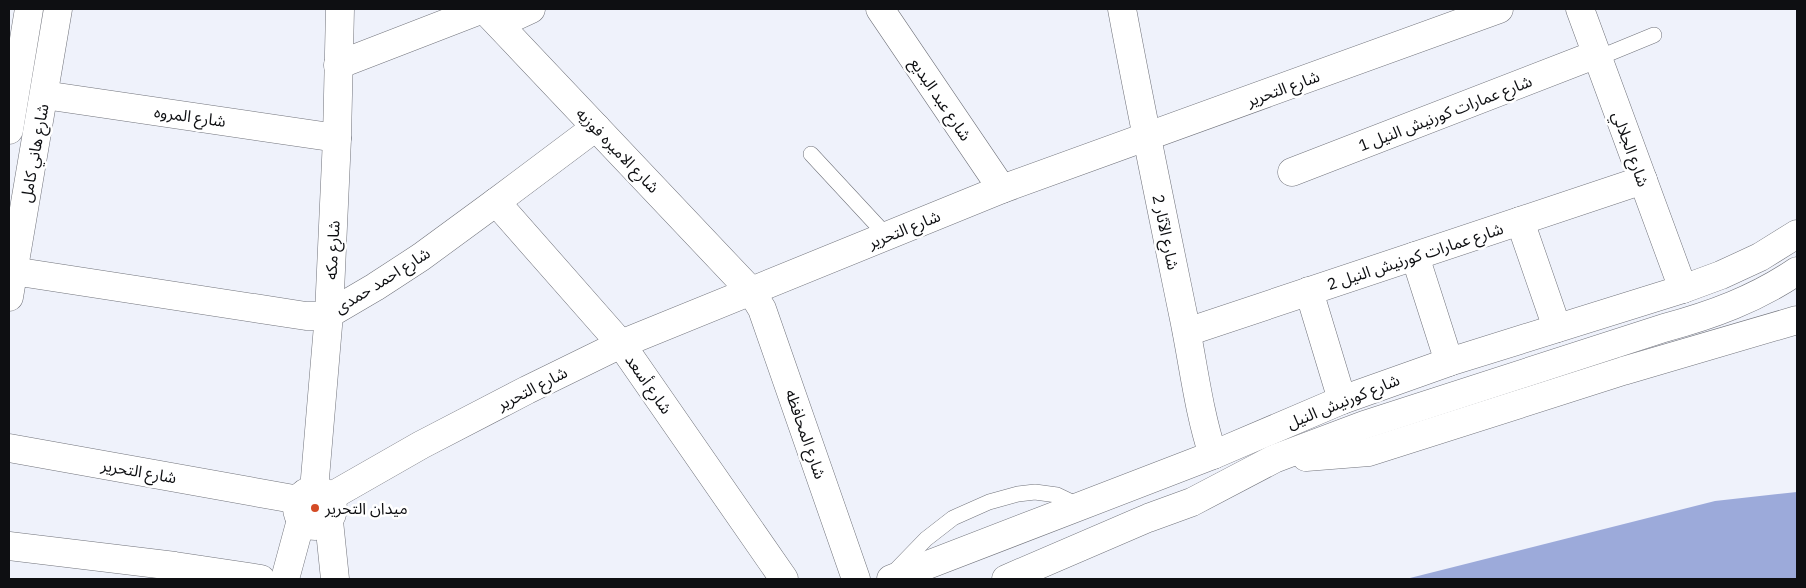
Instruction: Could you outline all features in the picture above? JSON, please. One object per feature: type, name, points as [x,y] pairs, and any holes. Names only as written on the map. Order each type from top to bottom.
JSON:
[{"type":"street","name":"شارع هاني كامل","points":[[9,130],[30,9]]},
{"type":"street","name":"شارع هاني كامل","points":[[11,284],[58,9]]},
{"type":"street","name":"شارع مكه","points":[[335,579],[314,506],[329,314],[337,138],[340,9]]},
{"type":"street","points":[[338,65],[489,14],[531,9]]},
{"type":"street","name":"شارع عبد البديع","points":[[880,9],[1002,188]]},
{"type":"street","name":"شارع الآثار 2","points":[[1122,9],[1205,431],[1213,455]]},
{"type":"street","name":"شارع الجلالي","points":[[1580,9],[1683,289]]},
{"type":"street","name":"شارع التحرير","points":[[9,448],[314,506],[420,445],[622,344],[1002,188],[1488,11]]},
{"type":"street","name":"شارع الاميره فوزيه","points":[[489,14],[751,291]]},
{"type":"street","name":"شارع عمارات كورنيش النيل 1","points":[[1292,172],[1597,56]]},
{"type":"street","name":"شارع المروه","points":[[44,95],[337,138]]},
{"type":"street","name":"شارع احمد حمدى","points":[[11,284],[306,316],[322,316],[329,314],[375,287],[421,257],[596,127]]},
{"type":"street","name":"شارع عمارات كورنيش النيل 2","points":[[1187,332],[1643,180]]},
{"type":"street","name":"شارع أسعد","points":[[496,202],[622,344],[784,579]]},
{"type":"street","points":[[1520,221],[1557,328]]},
{"type":"street","name":"شارع كورنيش النيل","points":[[890,579],[1213,455],[1342,400],[1450,362],[1683,289],[1721,275],[1760,257],[1797,234]]},
{"type":"street","points":[[1415,256],[1450,362]]},
{"type":"street","name":"شارع كورنيش النيل","points":[[1006,579],[1148,518],[1192,502],[1274,460],[1373,422],[1664,328],[1708,316],[1752,298],[1797,272]]},
{"type":"street","name":"شارع المحافظه","points":[[751,291],[762,309],[856,579]]},
{"type":"street","points":[[1309,291],[1342,400]]},
{"type":"street","name":"شارع كورنيش النيل","points":[[1274,460],[1369,452],[1623,371],[1797,320]]},
{"type":"street","points":[[1136,485],[1148,518]]},
{"type":"street","points":[[285,579],[314,506]]},
{"type":"street","points":[[9,546],[174,573],[261,579]]},
{"type":"lane","points":[[1597,56],[1654,36]]},
{"type":"lane","points":[[811,154],[887,236]]},
{"type":"lane","points":[[890,579],[926,539],[946,523],[989,502],[1018,494],[1035,492],[1057,495],[1080,506]]},
{"type":"water","points":[[1797,492],[1797,579],[1406,579],[1715,501]]},
{"type":"place","name":"ميدان التحرير","points":[[315,508]]}]
